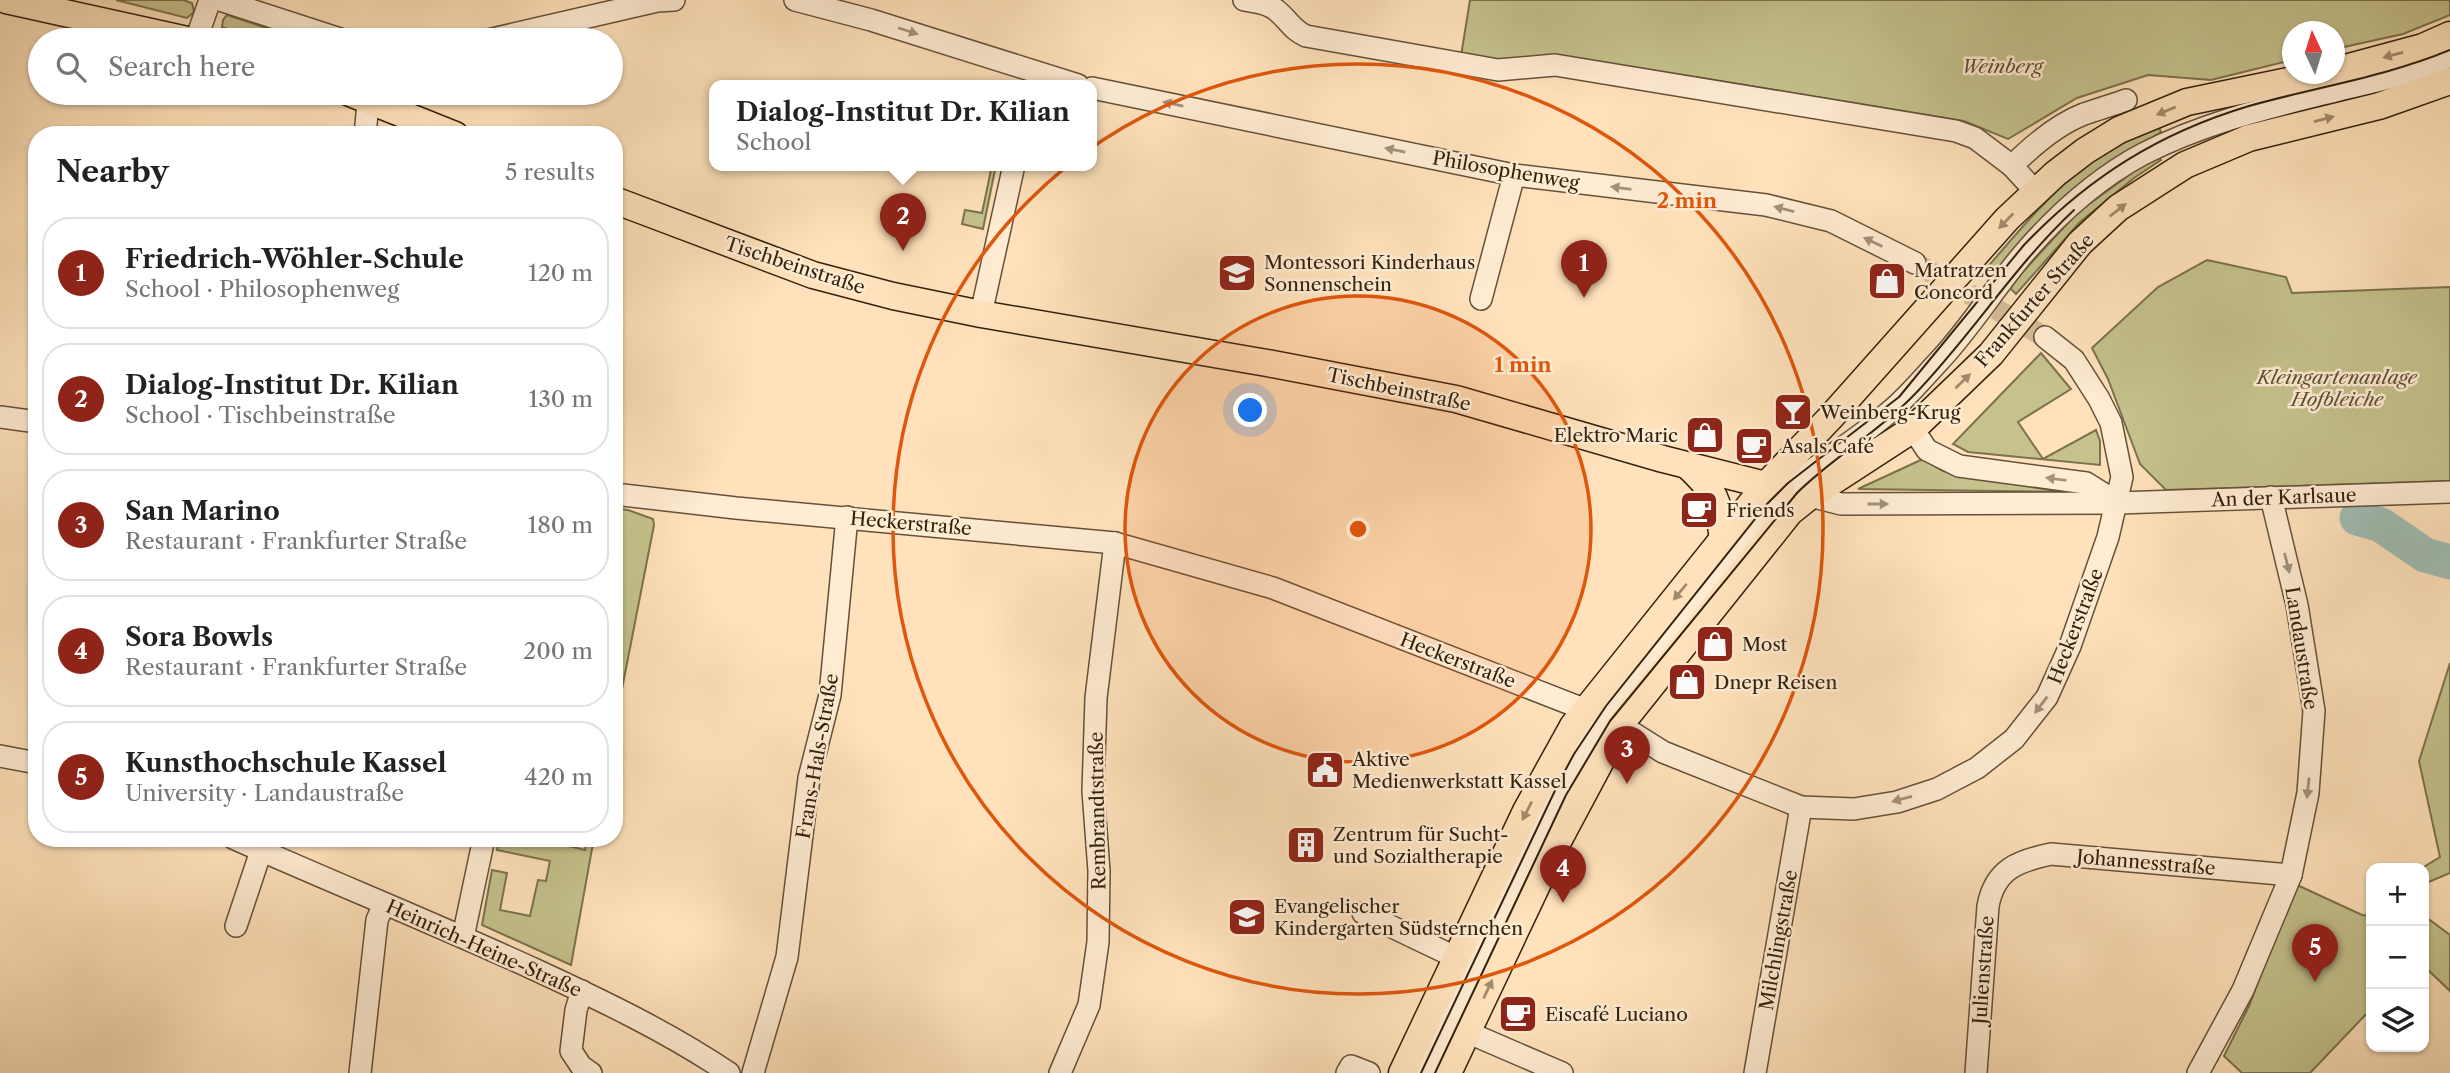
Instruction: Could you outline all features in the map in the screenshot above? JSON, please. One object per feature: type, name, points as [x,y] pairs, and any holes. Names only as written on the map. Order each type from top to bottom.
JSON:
[{"type":"main road","points":[[6,0],[133,28]]},
{"type":"main road","points":[[2345,68],[2423,47],[2450,35]]},
{"type":"main road","name":"Frankfurter Straße","points":[[1402,1073],[1449,1024],[1555,847],[1603,717],[1723,539],[1788,491],[1913,429],[1991,354],[2080,243],[2118,208],[2185,164],[2249,138],[2379,106],[2450,81]]},
{"type":"main road","name":"Frankfurter Straße","points":[[1448,1073],[1449,1024],[1457,958],[1527,811],[1573,726],[1603,717],[1790,512],[1788,491],[1830,418],[2007,219],[2084,151],[2119,130],[2187,102],[2282,82]]},
{"type":"main road","points":[[386,105],[434,126]]},
{"type":"main road","name":"Tischbeinstraße","points":[[623,203],[813,275],[893,296],[1456,399],[1688,466],[1788,491]]},
{"type":"main road","points":[[1688,466],[1716,497],[1723,539]]},
{"type":"street","points":[[200,28],[209,0]]},
{"type":"street","points":[[220,0],[306,28]]},
{"type":"street","points":[[540,28],[657,1],[674,0]]},
{"type":"street","points":[[795,0],[871,20],[1034,79]]},
{"type":"street","points":[[1244,0],[1267,4],[1276,10],[1294,31],[1306,36],[1498,71],[1555,65],[1956,131],[1975,138],[2012,166],[2036,192]]},
{"type":"street","points":[[1788,491],[1808,472],[1890,412],[1942,358],[2025,252],[2070,206],[2139,156],[2178,136],[2231,117],[2385,79],[2450,56]]},
{"type":"street","name":"Philosophenweg","points":[[1097,89],[1514,175],[1766,205],[1831,221],[1915,262]]},
{"type":"street","points":[[2178,136],[2231,93]]},
{"type":"street","points":[[2012,166],[2026,152],[2062,126],[2082,115],[2126,100]]},
{"type":"street","points":[[364,105],[365,126]]},
{"type":"street","points":[[981,314],[1013,171]]},
{"type":"street","points":[[1481,299],[1514,175]]},
{"type":"street","points":[[1913,429],[1927,450],[1959,466],[2086,482],[2118,503],[2122,477],[2111,423],[2074,360],[2045,337]]},
{"type":"street","points":[[0,417],[28,421]]},
{"type":"street","name":"An der Karlsaue","points":[[1788,491],[1841,504],[2118,503],[2450,492]]},
{"type":"street","name":"Heckerstraße","points":[[623,495],[1115,543],[1273,588],[1603,717],[1664,752],[1801,807],[1854,809],[1897,802],[1927,792],[1977,768],[2014,739],[2047,697],[2070,646],[2118,503]]},
{"type":"street","name":"Landaustraße","points":[[2198,1073],[2243,990],[2291,875],[2308,793],[2314,710],[2297,605],[2270,497]]},
{"type":"street","name":"Frans-Hals-Straße","points":[[753,1073],[787,957],[809,778],[830,695],[847,517]]},
{"type":"street","name":"Rembrandtstraße","points":[[1060,1073],[1089,1004],[1098,942],[1099,872],[1093,791],[1096,698],[1115,543]]},
{"type":"street","points":[[0,757],[28,762]]},
{"type":"street","name":"Milchlingstraße","points":[[1755,1073],[1801,807]]},
{"type":"street","name":"Heinrich-Heine-Straße","points":[[252,847],[582,991],[658,1029],[729,1073]]},
{"type":"street","points":[[463,937],[482,847]]},
{"type":"street","points":[[236,926],[261,851]]},
{"type":"street","name":"Johannesstraße","points":[[2005,872],[2027,859],[2051,854],[2291,875]]},
{"type":"street","name":"Julienstraße","points":[[1976,1073],[1988,906],[1991,887],[2005,872]]},
{"type":"street","points":[[360,1073],[377,920],[384,904]]},
{"type":"street","points":[[1363,913],[1457,958]]},
{"type":"street","points":[[582,991],[576,1010],[571,1051],[581,1066],[592,1073]]},
{"type":"street","points":[[1426,1073],[1449,1024],[1562,1073]]},
{"type":"street","points":[[1347,1073],[1350,1066],[1369,1073]]},
{"type":"green space","points":[[116,0],[183,0],[192,3],[194,12],[187,18]]},
{"type":"green space","name":"Weinberg","points":[[1470,0],[2450,0],[2450,15],[2403,34],[2345,47],[2345,21],[2282,21],[2282,62],[2211,80],[2148,75],[2077,98],[2008,139],[1964,121],[1701,78],[1554,57],[1492,61],[1461,56]]},
{"type":"green space","points":[[227,15],[267,28],[225,28],[222,27]]},
{"type":"green space","points":[[2158,125],[2161,132],[2093,174],[1993,277],[1984,271],[2041,207],[2078,172],[2106,152]]},
{"type":"green space","points":[[2158,156],[2161,160],[2134,178],[2080,222],[2016,294],[2009,287],[2077,213]]},
{"type":"green space","points":[[991,171],[995,171],[983,229],[962,224],[965,210],[982,213]]},
{"type":"green space","name":"Kleingartenanlage Hofbleiche","points":[[2207,260],[2286,277],[2292,293],[2450,287],[2450,481],[2166,490],[2140,464],[2108,379],[2092,348],[2158,287]]},
{"type":"green space","points":[[2041,353],[2071,389],[2018,422],[2043,459],[2096,430],[2100,441],[2100,465],[1968,452],[1953,444]]},
{"type":"green space","points":[[1923,459],[1943,471],[2061,492],[1858,489]]},
{"type":"green space","points":[[623,509],[653,519],[623,684]]},
{"type":"green space","points":[[2450,663],[2450,873],[2429,882],[2429,864],[2440,857],[2419,761]]},
{"type":"green space","points":[[498,847],[573,847],[585,850],[586,847],[592,847],[571,965],[482,925],[492,870],[507,873],[500,910],[530,916],[538,880],[546,881],[550,861],[497,850]]},
{"type":"green space","points":[[2295,884],[2366,915],[2366,1014],[2310,1073],[2242,1073],[2224,1056],[2249,1006]]},
{"type":"green space","points":[[2429,920],[2450,935],[2450,991],[2429,971]]},
{"type":"waterway","points":[[2357,518],[2381,525],[2425,555],[2450,562]]},
{"type":"tunnel","points":[[1915,263],[2045,337]]},
{"type":"tram line","points":[[1421,1073],[1560,780],[1606,706],[1767,504],[1788,483],[1899,397],[2024,245],[2074,198],[2100,178],[2155,144],[2185,130],[2249,106],[2376,75],[2450,50]]},
{"type":"tram line","points":[[1435,1073],[1566,795],[1610,721],[1797,493],[1912,397],[2031,255],[2074,210]]},
{"type":"place","name":"Dialog-Institut Dr. Kilian","points":[[903,251]]},
{"type":"place","name":"Montessori Kinderhaus Sonnenschein","points":[[1237,273]]},
{"type":"place","name":"Matratzen Concord","points":[[1887,281]]},
{"type":"place","name":"Friedrich-Wöhler-Schule","points":[[1584,298]]},
{"type":"place","name":"Weinberg-Krug","points":[[1793,412]]},
{"type":"place","name":"Elektro Maric","points":[[1705,435]]},
{"type":"place","name":"Asals Café","points":[[1754,446]]},
{"type":"place","name":"Friends","points":[[1699,510]]},
{"type":"place","name":"Most","points":[[1715,644]]},
{"type":"place","name":"Dnepr Reisen","points":[[1687,682]]},
{"type":"place","name":"Aktive Medienwerkstatt Kassel","points":[[1325,770]]},
{"type":"place","name":"San Marino","points":[[1627,784]]},
{"type":"place","name":"Zentrum für Sucht- und Sozialtherapie","points":[[1306,845]]},
{"type":"place","name":"Sora Bowls","points":[[1563,903]]},
{"type":"place","name":"Evangelischer Kindergarten Südsternchen","points":[[1247,917]]},
{"type":"place","name":"Kunsthochschule Kassel","points":[[2315,982]]},
{"type":"place","name":"Eiscafé Luciano","points":[[1518,1014]]}]
